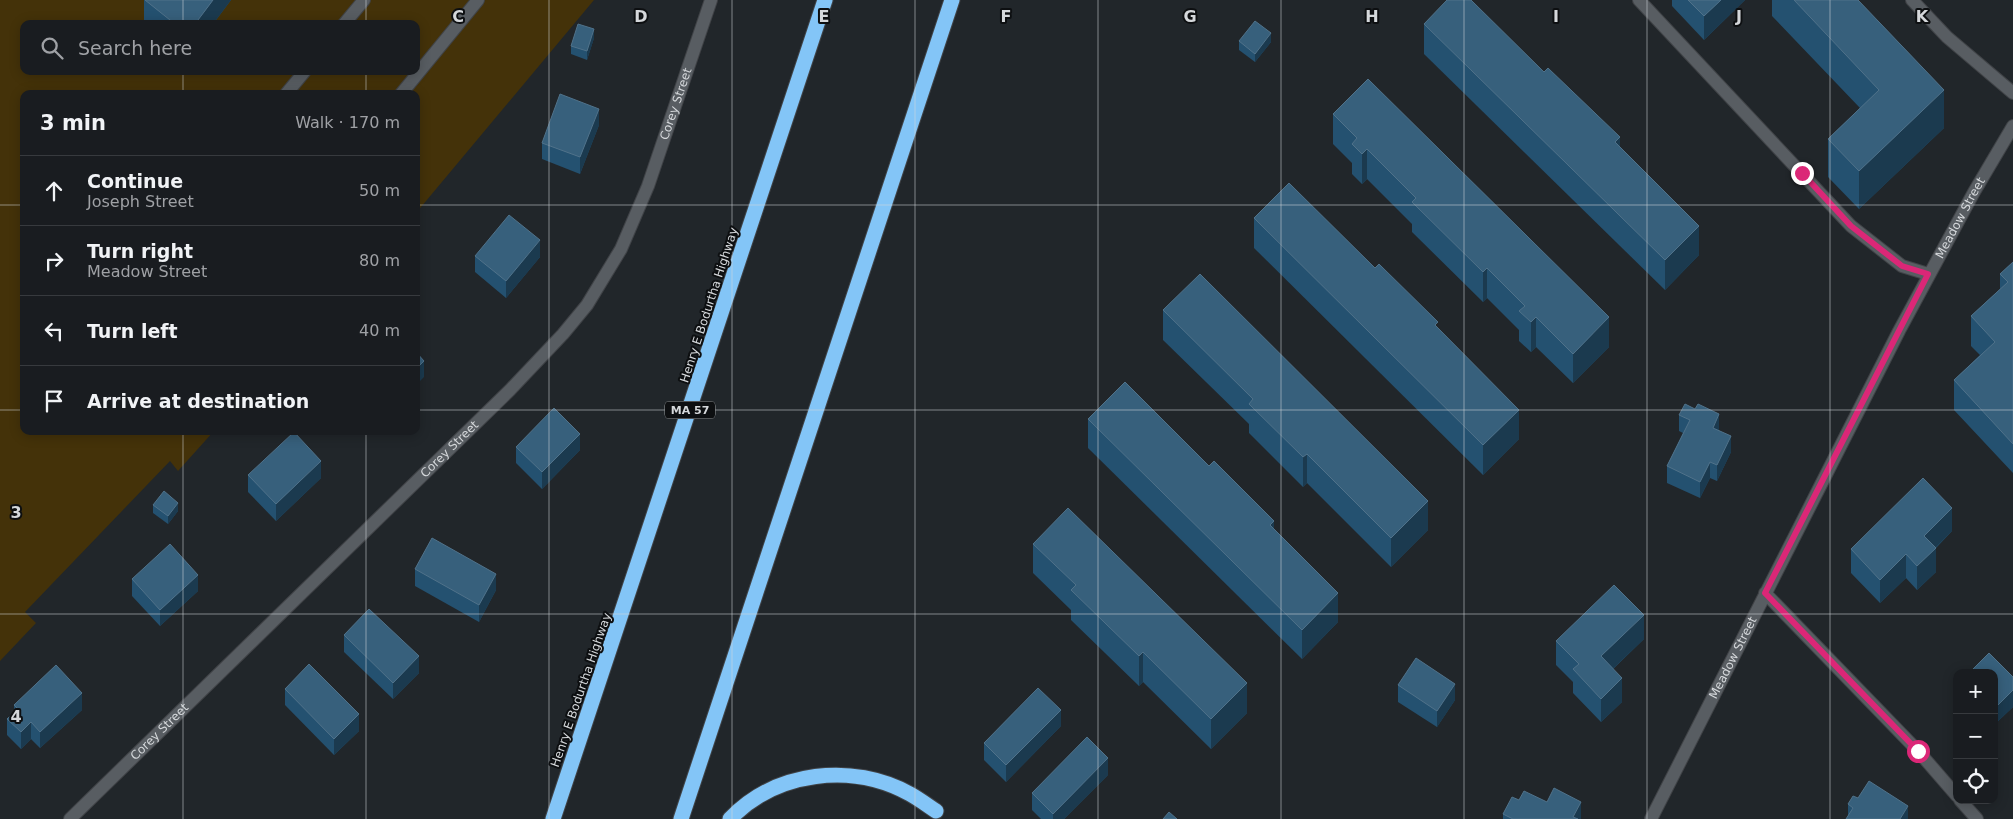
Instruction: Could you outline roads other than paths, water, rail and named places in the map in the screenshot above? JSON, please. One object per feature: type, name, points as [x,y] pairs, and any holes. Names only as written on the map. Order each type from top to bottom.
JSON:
[{"type":"highway","name":"Henry E Bodurtha Highway","points":[[553,819],[825,0]]},
{"type":"highway","points":[[681,819],[952,0]]},
{"type":"highway","points":[[730,819],[765,791],[799,778],[822,775],[864,778],[888,784],[910,794],[940,815]]},
{"type":"street","points":[[347,20],[364,0]]},
{"type":"street","points":[[420,71],[478,0]]},
{"type":"street","name":"Corey Street","points":[[70,819],[510,390],[563,334],[586,305],[621,249],[645,194],[710,0]]},
{"type":"street","points":[[1639,0],[1851,226],[1902,266],[1928,274]]},
{"type":"street","points":[[1912,0],[1947,37],[2013,93]]},
{"type":"street","points":[[289,90],[302,75]]},
{"type":"street","points":[[404,90],[417,75]]},
{"type":"street","name":"Meadow Street","points":[[1651,819],[1928,274],[2013,126]]},
{"type":"street","points":[[1765,593],[1918,751],[1953,791]]},
{"type":"street","points":[[1964,804],[1977,819]]}]
